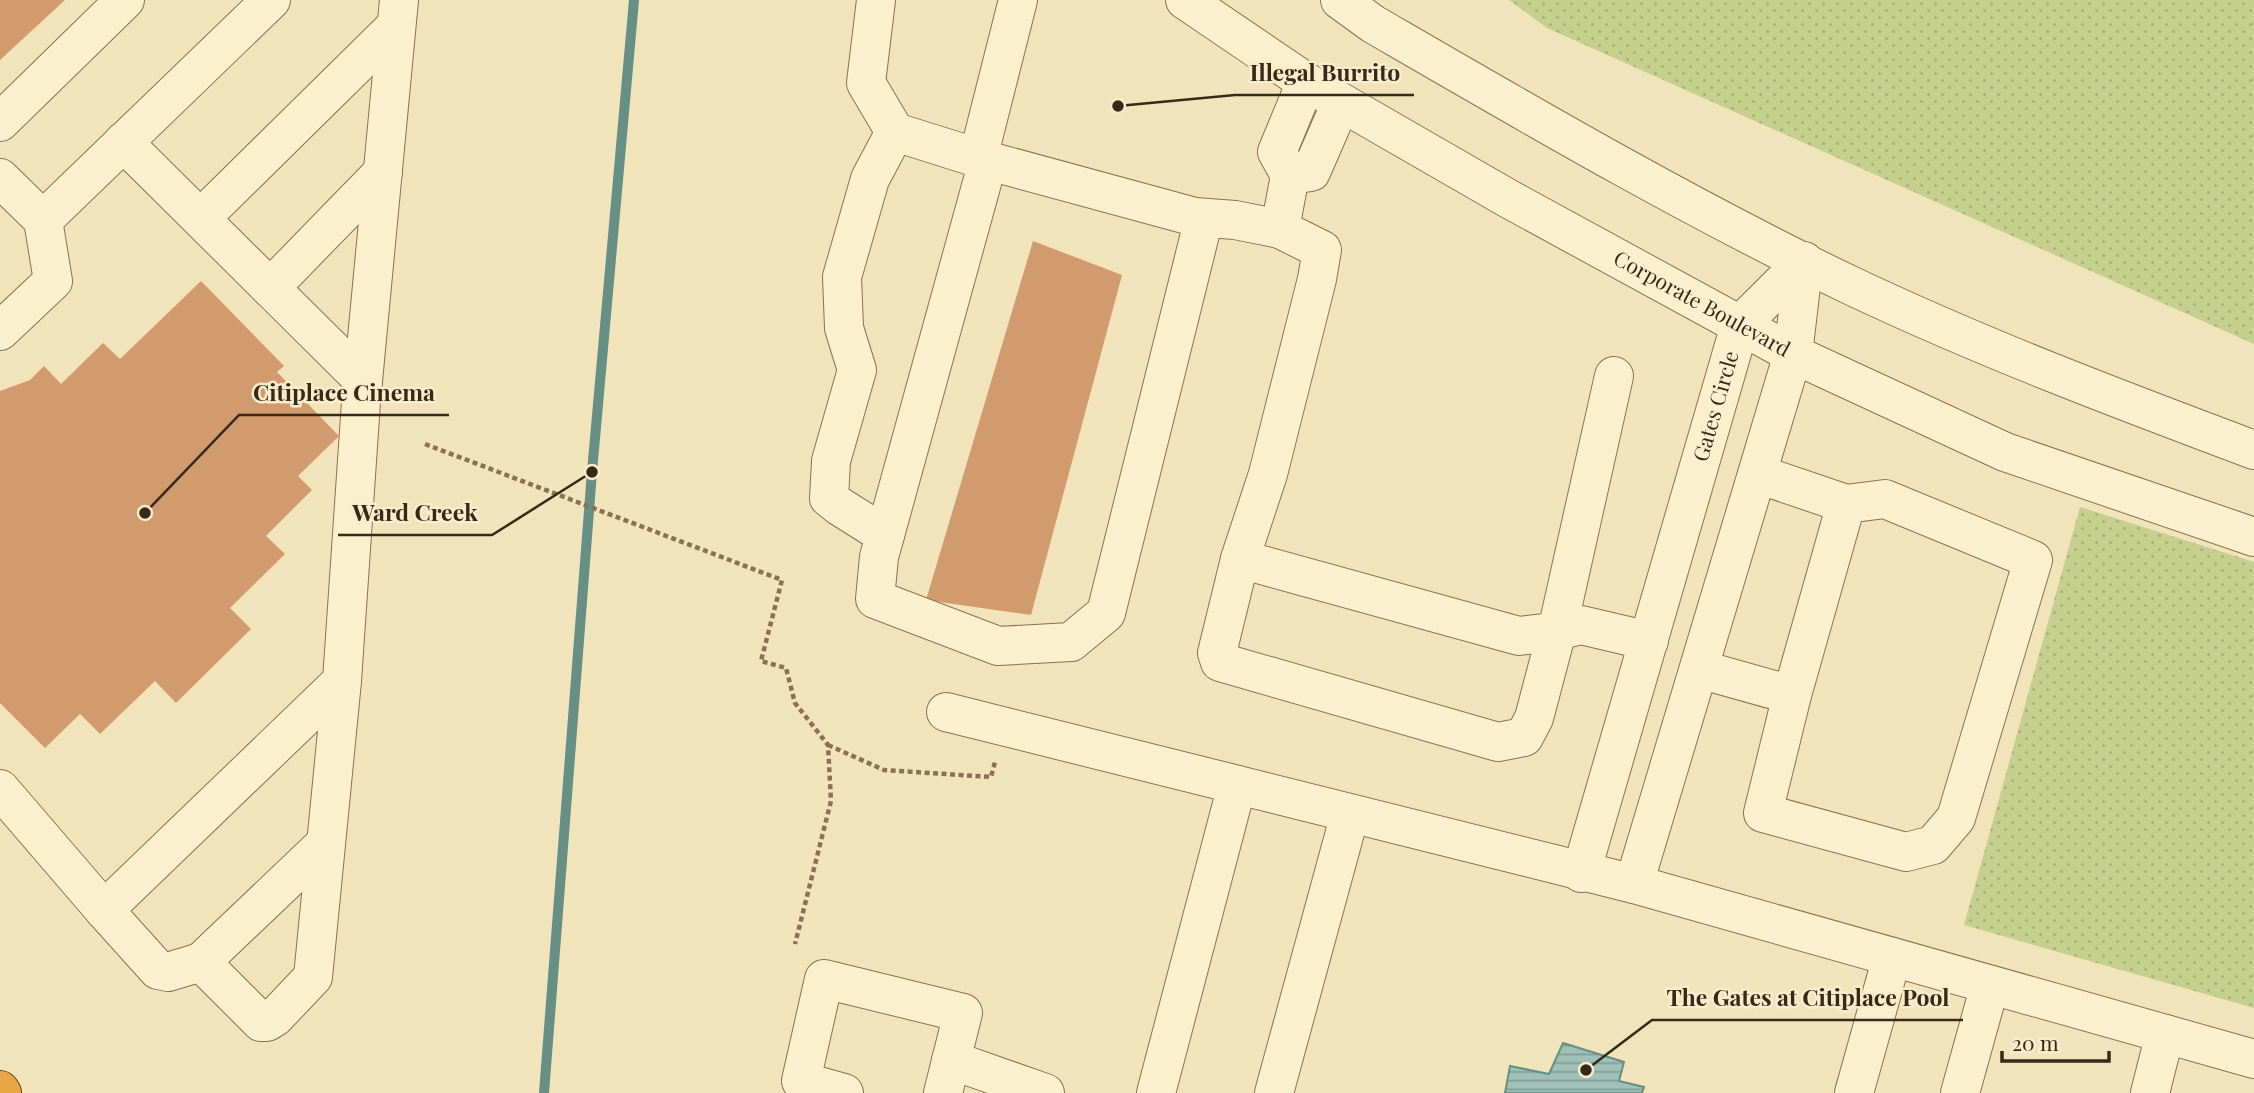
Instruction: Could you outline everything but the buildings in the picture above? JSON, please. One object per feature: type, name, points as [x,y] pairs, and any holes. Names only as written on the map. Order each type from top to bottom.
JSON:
[{"type":"street","points":[[0,122],[125,0]]},
{"type":"street","points":[[43,220],[271,0]]},
{"type":"street","points":[[876,0],[866,83],[895,132],[983,160],[1195,217],[1235,220],[1280,229],[1322,250],[1268,474],[1240,559],[1217,653],[1220,662],[1498,742],[1524,737],[1534,718],[1557,631],[1614,376]]},
{"type":"street","points":[[1018,0],[983,160],[879,557],[875,600],[998,646],[1071,642],[1106,613],[1204,218]]},
{"type":"street","name":"Corporate Boulevard","points":[[1185,0],[1341,103],[1509,199],[1793,354],[2005,452],[2254,537]]},
{"type":"street","points":[[1340,0],[1373,24],[1602,158],[1852,286],[2043,370],[2254,450]]},
{"type":"street","points":[[201,218],[398,13]]},
{"type":"street","points":[[201,962],[261,1021],[267,1022],[313,977],[342,681],[363,380],[398,13]]},
{"type":"street","points":[[1280,229],[1290,175],[1277,152],[1306,82]]},
{"type":"street","points":[[1290,175],[1311,172],[1341,103]]},
{"type":"street","points":[[885,535],[829,498],[831,461],[857,370],[844,328],[842,276],[870,179],[895,132]]},
{"type":"street","points":[[123,142],[363,380]]},
{"type":"street","points":[[270,288],[383,172]]},
{"type":"street","points":[[0,331],[53,281],[43,220],[2,183]]},
{"type":"street","points":[[1634,884],[1793,354],[1804,261]]},
{"type":"street","name":"Gates Circle","points":[[1581,873],[1740,325],[1804,261]]},
{"type":"street","points":[[1758,474],[1846,504],[1885,499],[2033,560],[1956,818],[1933,845],[1906,852],[1763,813],[1792,695],[1846,504]]},
{"type":"street","points":[[1240,559],[1519,636],[1581,625],[1649,641]]},
{"type":"street","points":[[1699,669],[1792,695]]},
{"type":"street","points":[[104,910],[342,681]]},
{"type":"street","points":[[946,712],[1581,873],[1634,884],[2254,1059]]},
{"type":"street","points":[[1156,1093],[1237,786]]},
{"type":"street","points":[[0,789],[158,970],[168,972],[201,962],[326,843]]},
{"type":"street","points":[[1274,1093],[1350,814]]},
{"type":"street","points":[[1854,1093],[1892,957]]},
{"type":"street","points":[[844,1093],[801,1081],[824,979],[962,1013],[947,1076],[1045,1093]]},
{"type":"street","points":[[1960,1093],[1990,985]]},
{"type":"street","points":[[2150,1093],[2165,1034]]},
{"type":"path","points":[[425,444],[782,580],[761,660],[786,668],[794,703],[828,745],[884,770],[991,777],[1003,726]]},
{"type":"path","points":[[794,944],[831,801],[828,745]]},
{"type":"green space","points":[[1509,0],[2254,0],[2254,344],[1547,28]]},
{"type":"green space","points":[[2080,507],[2254,562],[2254,1008],[1964,925]]},
{"type":"water","points":[[1563,1043],[1624,1062],[1619,1081],[1644,1087],[1642,1093],[1505,1093],[1510,1066],[1549,1074]]},
{"type":"waterway","points":[[544,1093],[592,472],[634,0]]},
{"type":"place","name":"Illegal Burrito","points":[[1118,106]]},
{"type":"place","name":"Ward Creek","points":[[592,472]]},
{"type":"place","name":"Citiplace Cinema","points":[[145,513]]},
{"type":"place","name":"The Gates at Citiplace Pool","points":[[1586,1070]]}]
